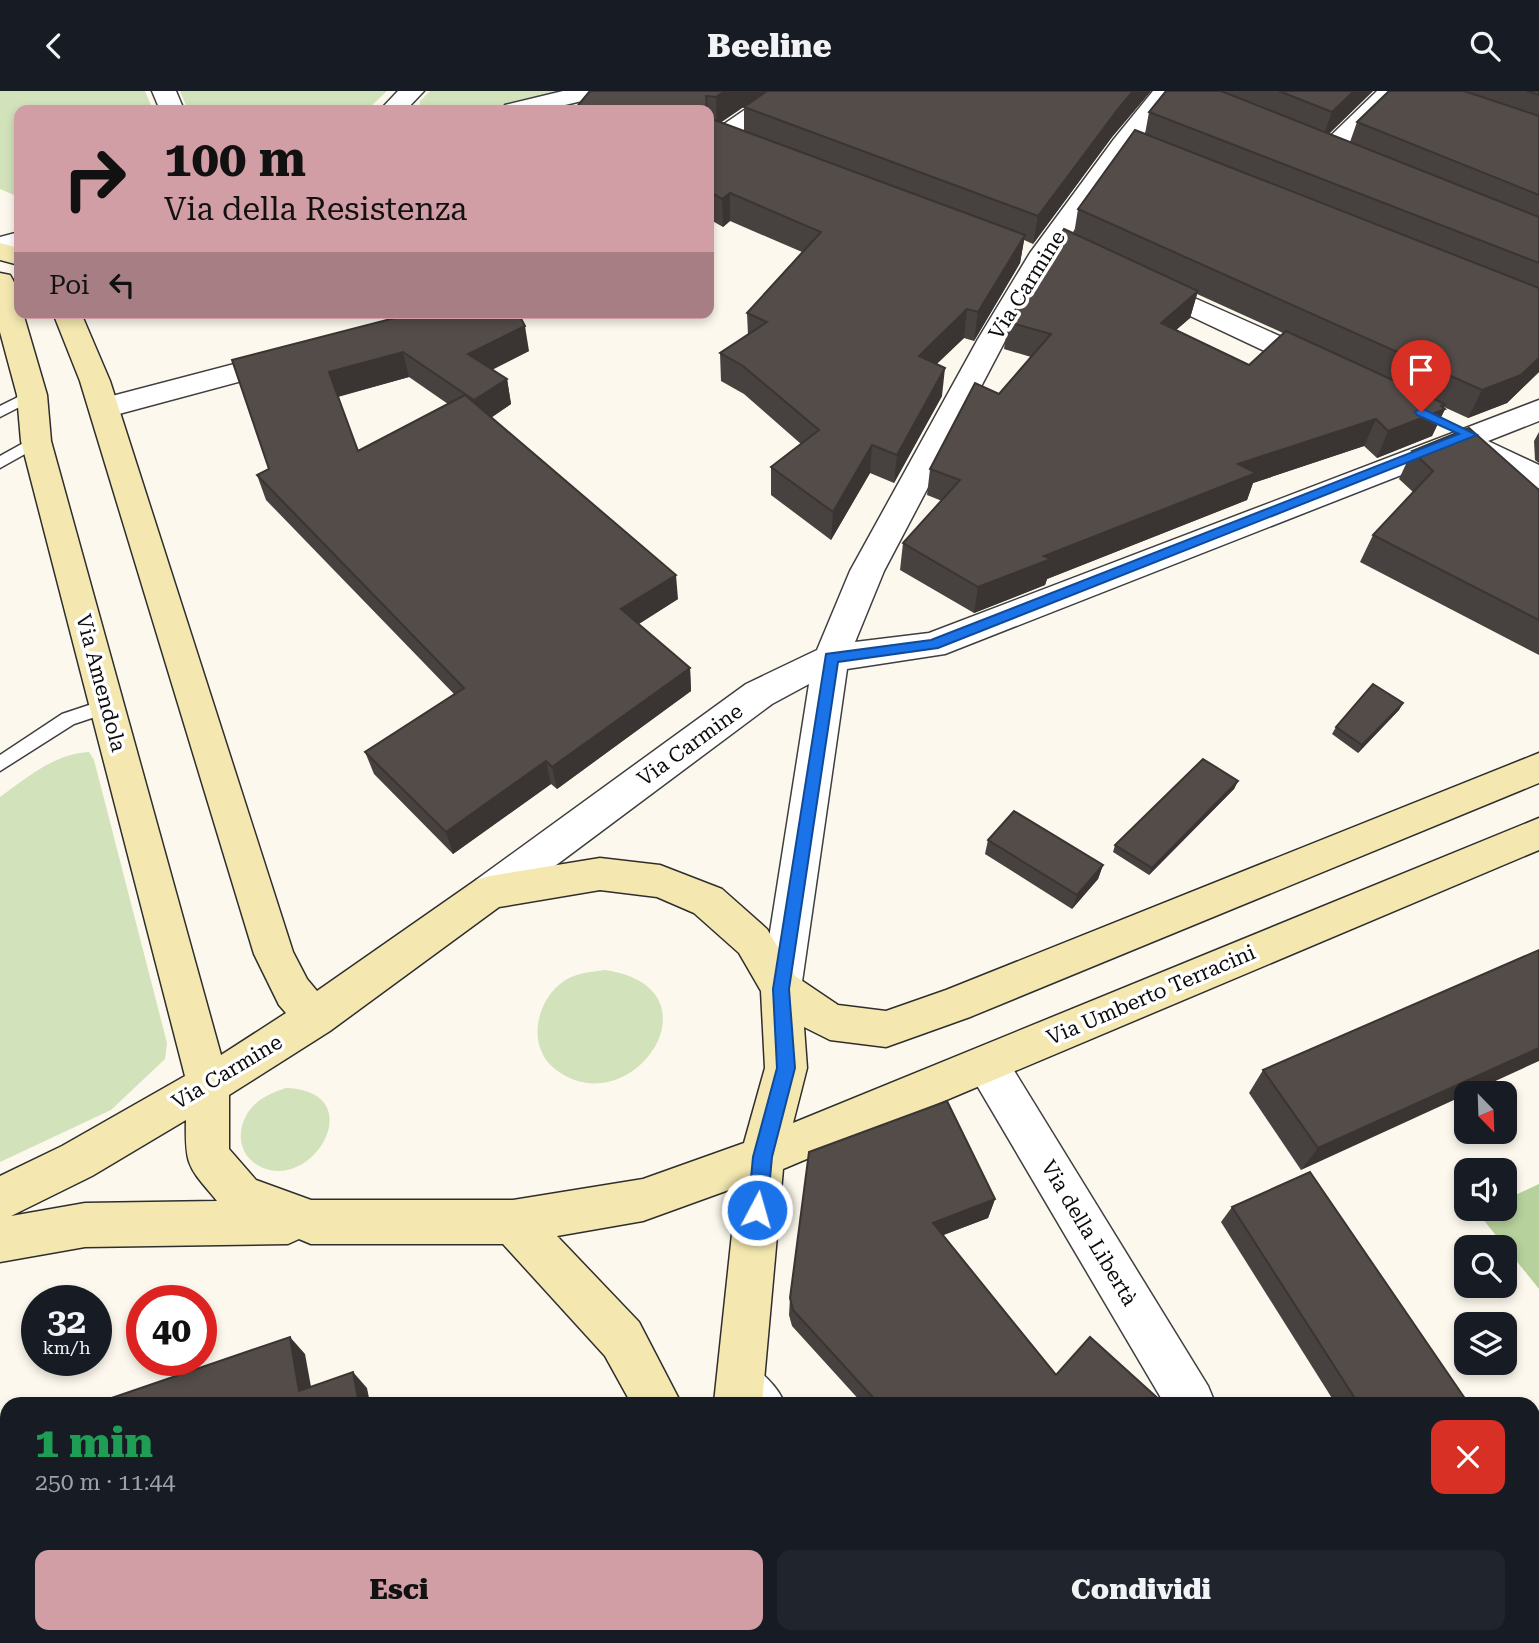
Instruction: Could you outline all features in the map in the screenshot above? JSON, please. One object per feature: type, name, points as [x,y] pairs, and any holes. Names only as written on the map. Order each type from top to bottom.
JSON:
[{"type":"street","points":[[397,105],[412,91]]},
{"type":"street","points":[[714,136],[788,91]]},
{"type":"street","points":[[1327,153],[1391,91]]},
{"type":"street","points":[[540,105],[604,93]]},
{"type":"street","name":"Via Carmine","points":[[0,1199],[77,1161],[262,1053],[491,892],[759,694],[831,658],[867,571],[992,339],[1046,251],[1136,149],[1176,93]]},
{"type":"street","points":[[714,136],[746,148]]},
{"type":"street","points":[[1301,143],[1352,163]]},
{"type":"street","points":[[1116,271],[1344,376]]},
{"type":"street","name":"Via Amendola","points":[[0,281],[32,395],[36,442],[208,1084],[207,1156],[241,1196],[311,1222]]},
{"type":"street","points":[[69,319],[104,408],[274,954],[293,992],[315,1018]]},
{"type":"street","points":[[104,408],[314,352]]},
{"type":"street","points":[[751,1393],[762,1157],[786,1068],[781,989],[831,658],[933,645],[1458,432],[1539,410]]},
{"type":"street","points":[[1458,432],[1539,478]]},
{"type":"street","points":[[491,892],[600,874],[660,881],[708,901],[753,941],[781,989],[830,1022],[886,1029],[981,994],[1539,767]]},
{"type":"street","name":"Via Umberto Terracini","points":[[311,1222],[513,1223],[643,1200],[762,1157],[1539,833]]},
{"type":"street","name":"Via della Libertà","points":[[988,1063],[1187,1397]]},
{"type":"street","points":[[0,1240],[85,1225],[311,1222]]},
{"type":"street","points":[[513,1223],[622,1339],[654,1397]]},
{"type":"lane","points":[[0,412],[32,395]]},
{"type":"lane","points":[[0,463],[36,442]]},
{"type":"lane","points":[[0,764],[68,719],[107,706]]},
{"type":"green space","points":[[0,91],[145,91],[151,105],[14,105],[14,195],[0,189]]},
{"type":"green space","points":[[180,91],[387,91],[372,105],[186,105]]},
{"type":"green space","points":[[430,91],[559,91],[502,105],[420,105]]},
{"type":"green space","points":[[89,752],[94,760],[167,1043],[165,1059],[111,1110],[0,1162],[0,797],[53,762]]},
{"type":"green space","points":[[605,970],[641,982],[659,1001],[663,1025],[654,1048],[636,1068],[612,1081],[584,1082],[555,1069],[546,1059],[540,1048],[538,1023],[547,1000],[554,989],[564,981],[578,975]]},
{"type":"green space","points":[[286,1088],[311,1093],[325,1105],[330,1120],[326,1137],[316,1153],[301,1165],[283,1171],[263,1168],[254,1163],[243,1149],[243,1123],[253,1106],[268,1095]]},
{"type":"green space","points":[[1539,1184],[1539,1289],[1517,1262],[1517,1235],[1496,1235],[1484,1221],[1517,1221],[1517,1194]]},
{"type":"building","points":[[725,91],[716,97],[706,96],[707,105],[578,105],[589,92]]},
{"type":"building","points":[[767,91],[1133,91],[1038,216],[744,107]]},
{"type":"building","points":[[1166,91],[1221,91],[1539,217],[1539,263],[1149,112]]},
{"type":"building","points":[[1279,91],[1354,91],[1332,112]]},
{"type":"building","points":[[1389,91],[1464,91],[1539,116],[1539,195],[1357,122]]},
{"type":"building","points":[[714,120],[1025,235],[978,312],[967,309],[919,356],[945,368],[897,455],[872,445],[833,512],[771,467],[819,430],[743,366],[720,353],[767,322],[747,313],[821,232],[730,193],[722,199],[714,194]]},
{"type":"building","points":[[1135,130],[1539,288],[1539,358],[1521,375],[1482,390],[1078,209]]},
{"type":"building","points":[[1064,229],[1198,291],[1161,323],[1249,365],[1286,331],[1445,404],[1441,406],[1445,409],[1388,431],[1376,419],[1238,464],[1256,473],[1044,556],[1051,559],[978,587],[903,543],[960,480],[930,469],[975,383],[999,394],[1051,334],[1008,322]]},
{"type":"building","points":[[391,319],[521,319],[525,326],[468,354],[507,379],[474,400],[403,352],[329,372],[358,451],[465,395],[676,575],[621,609],[690,668],[552,767],[546,761],[446,832],[365,752],[464,688],[257,475],[269,469],[232,360]]},
{"type":"building","points":[[1469,428],[1539,490],[1539,620],[1373,535],[1433,471],[1412,451]]},
{"type":"building","points":[[1373,684],[1403,703],[1362,745],[1336,727]]},
{"type":"building","points":[[1203,759],[1238,781],[1152,868],[1115,845]]},
{"type":"building","points":[[1014,811],[1103,865],[1077,895],[988,840]]},
{"type":"building","points":[[1539,950],[1539,1048],[1466,1081],[1454,1081],[1454,1086],[1318,1148],[1263,1070]]},
{"type":"building","points":[[947,1101],[995,1199],[933,1223],[1056,1375],[1090,1337],[1156,1397],[873,1397],[793,1310],[790,1298],[809,1152]]},
{"type":"building","points":[[1310,1172],[1464,1397],[1354,1397],[1232,1207]]},
{"type":"building","points":[[290,1337],[299,1391],[353,1372],[358,1397],[115,1397],[176,1376],[217,1376],[217,1362]]},
{"type":"route","points":[[757,1210],[762,1157],[786,1068],[781,989],[831,658],[933,645],[1471,435],[1421,412]]}]
